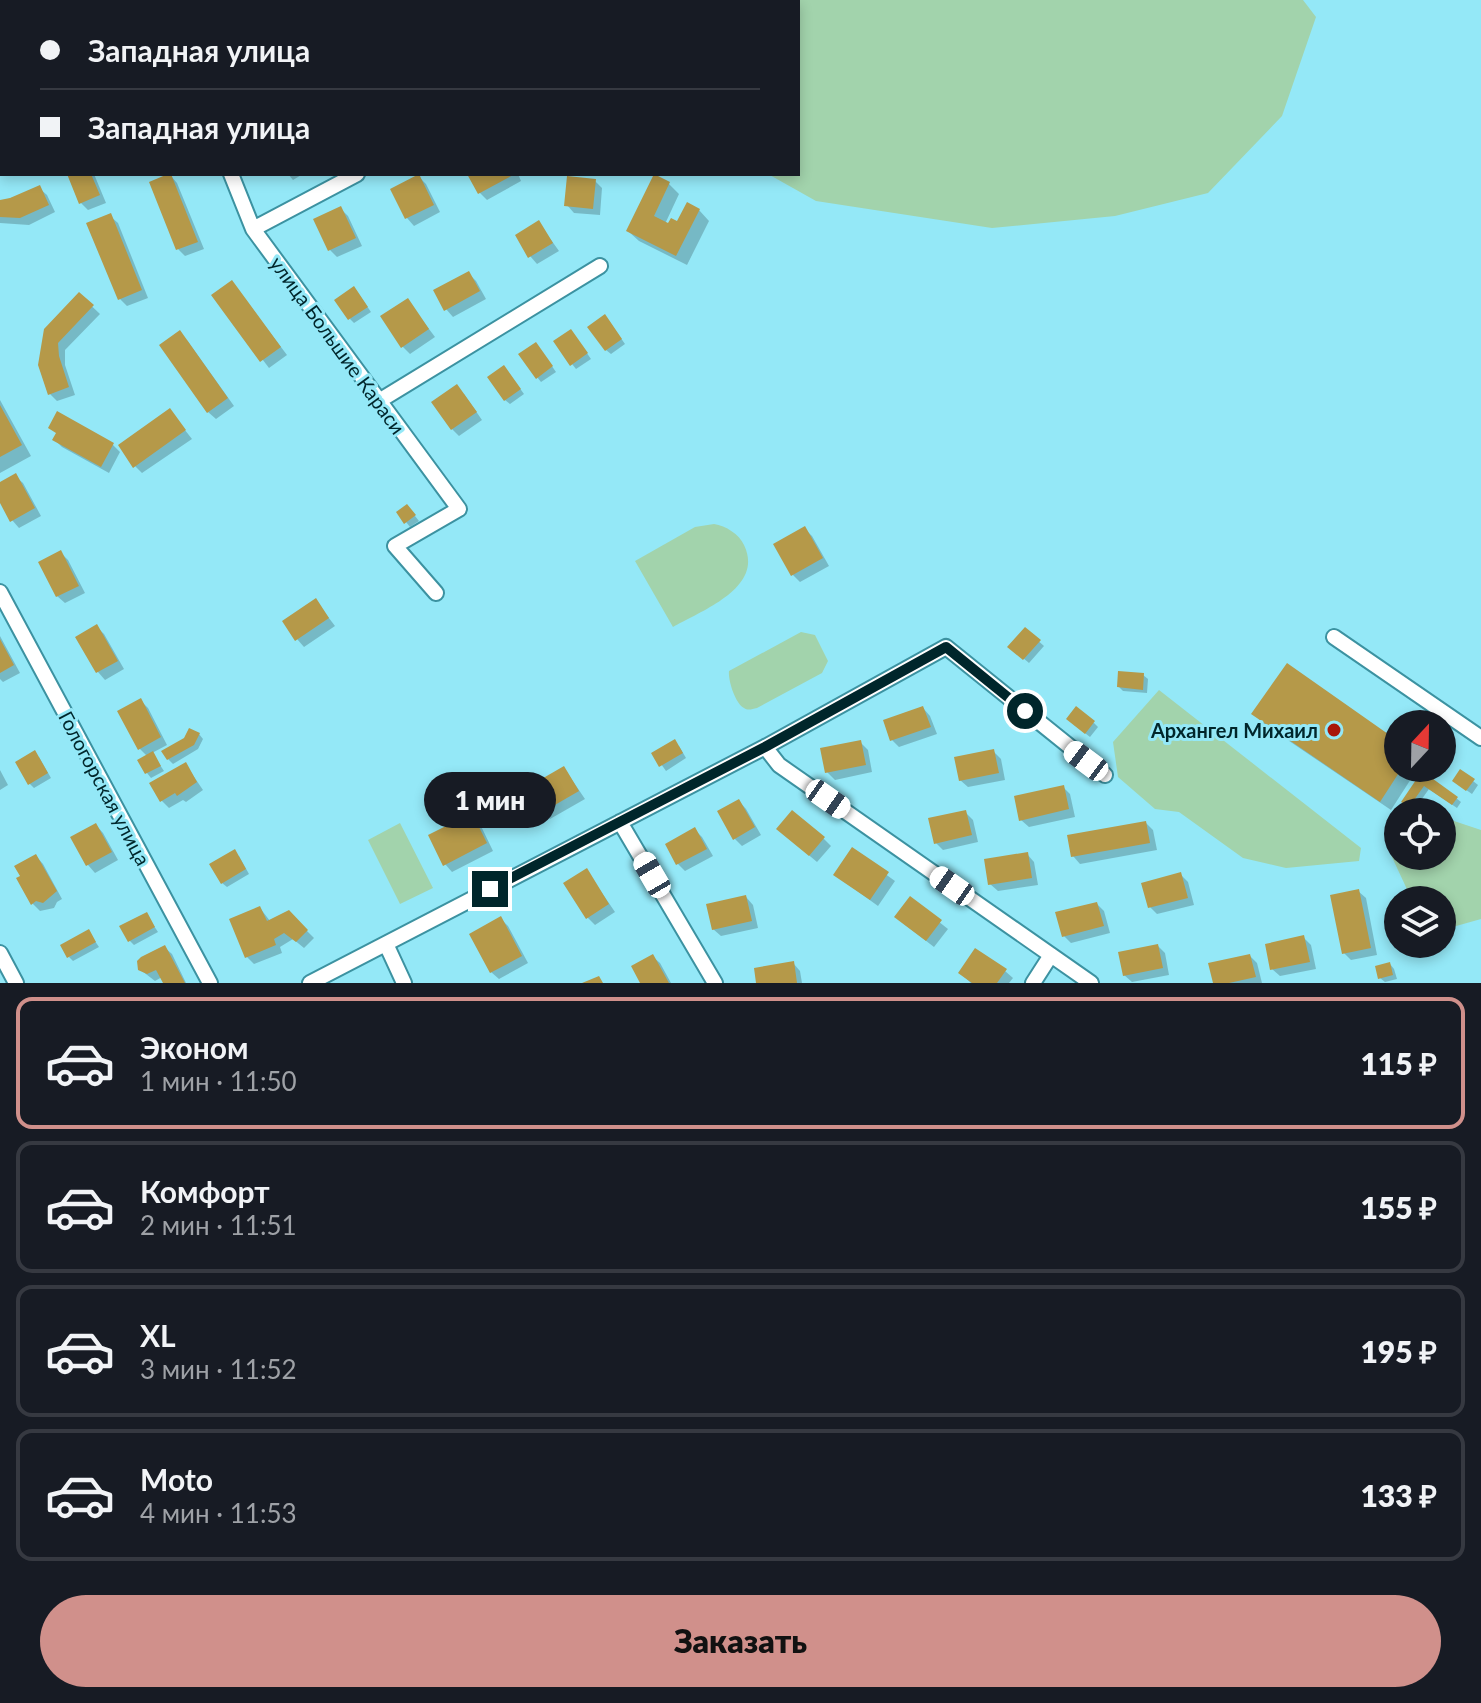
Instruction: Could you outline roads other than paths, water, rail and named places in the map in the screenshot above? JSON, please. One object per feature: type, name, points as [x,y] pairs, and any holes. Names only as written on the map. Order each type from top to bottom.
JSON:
[{"type":"street","name":"улица Большие Караси","points":[[232,176],[253,229],[459,509],[395,546],[436,593]]},
{"type":"street","points":[[253,229],[353,176]]},
{"type":"street","points":[[379,401],[600,266]]},
{"type":"street","name":"Гологорская улица","points":[[0,592],[210,983]]},
{"type":"street","points":[[1334,637],[1481,738]]},
{"type":"street","points":[[310,983],[765,747],[946,647],[1105,775]]},
{"type":"street","points":[[765,747],[779,765],[1091,983]]},
{"type":"street","points":[[620,822],[715,983]]},
{"type":"street","points":[[386,944],[404,983]]},
{"type":"street","points":[[0,953],[16,983]]},
{"type":"street","points":[[1033,983],[1051,955]]},
{"type":"place","name":"Архангел Михаил","points":[[1334,730]]}]
